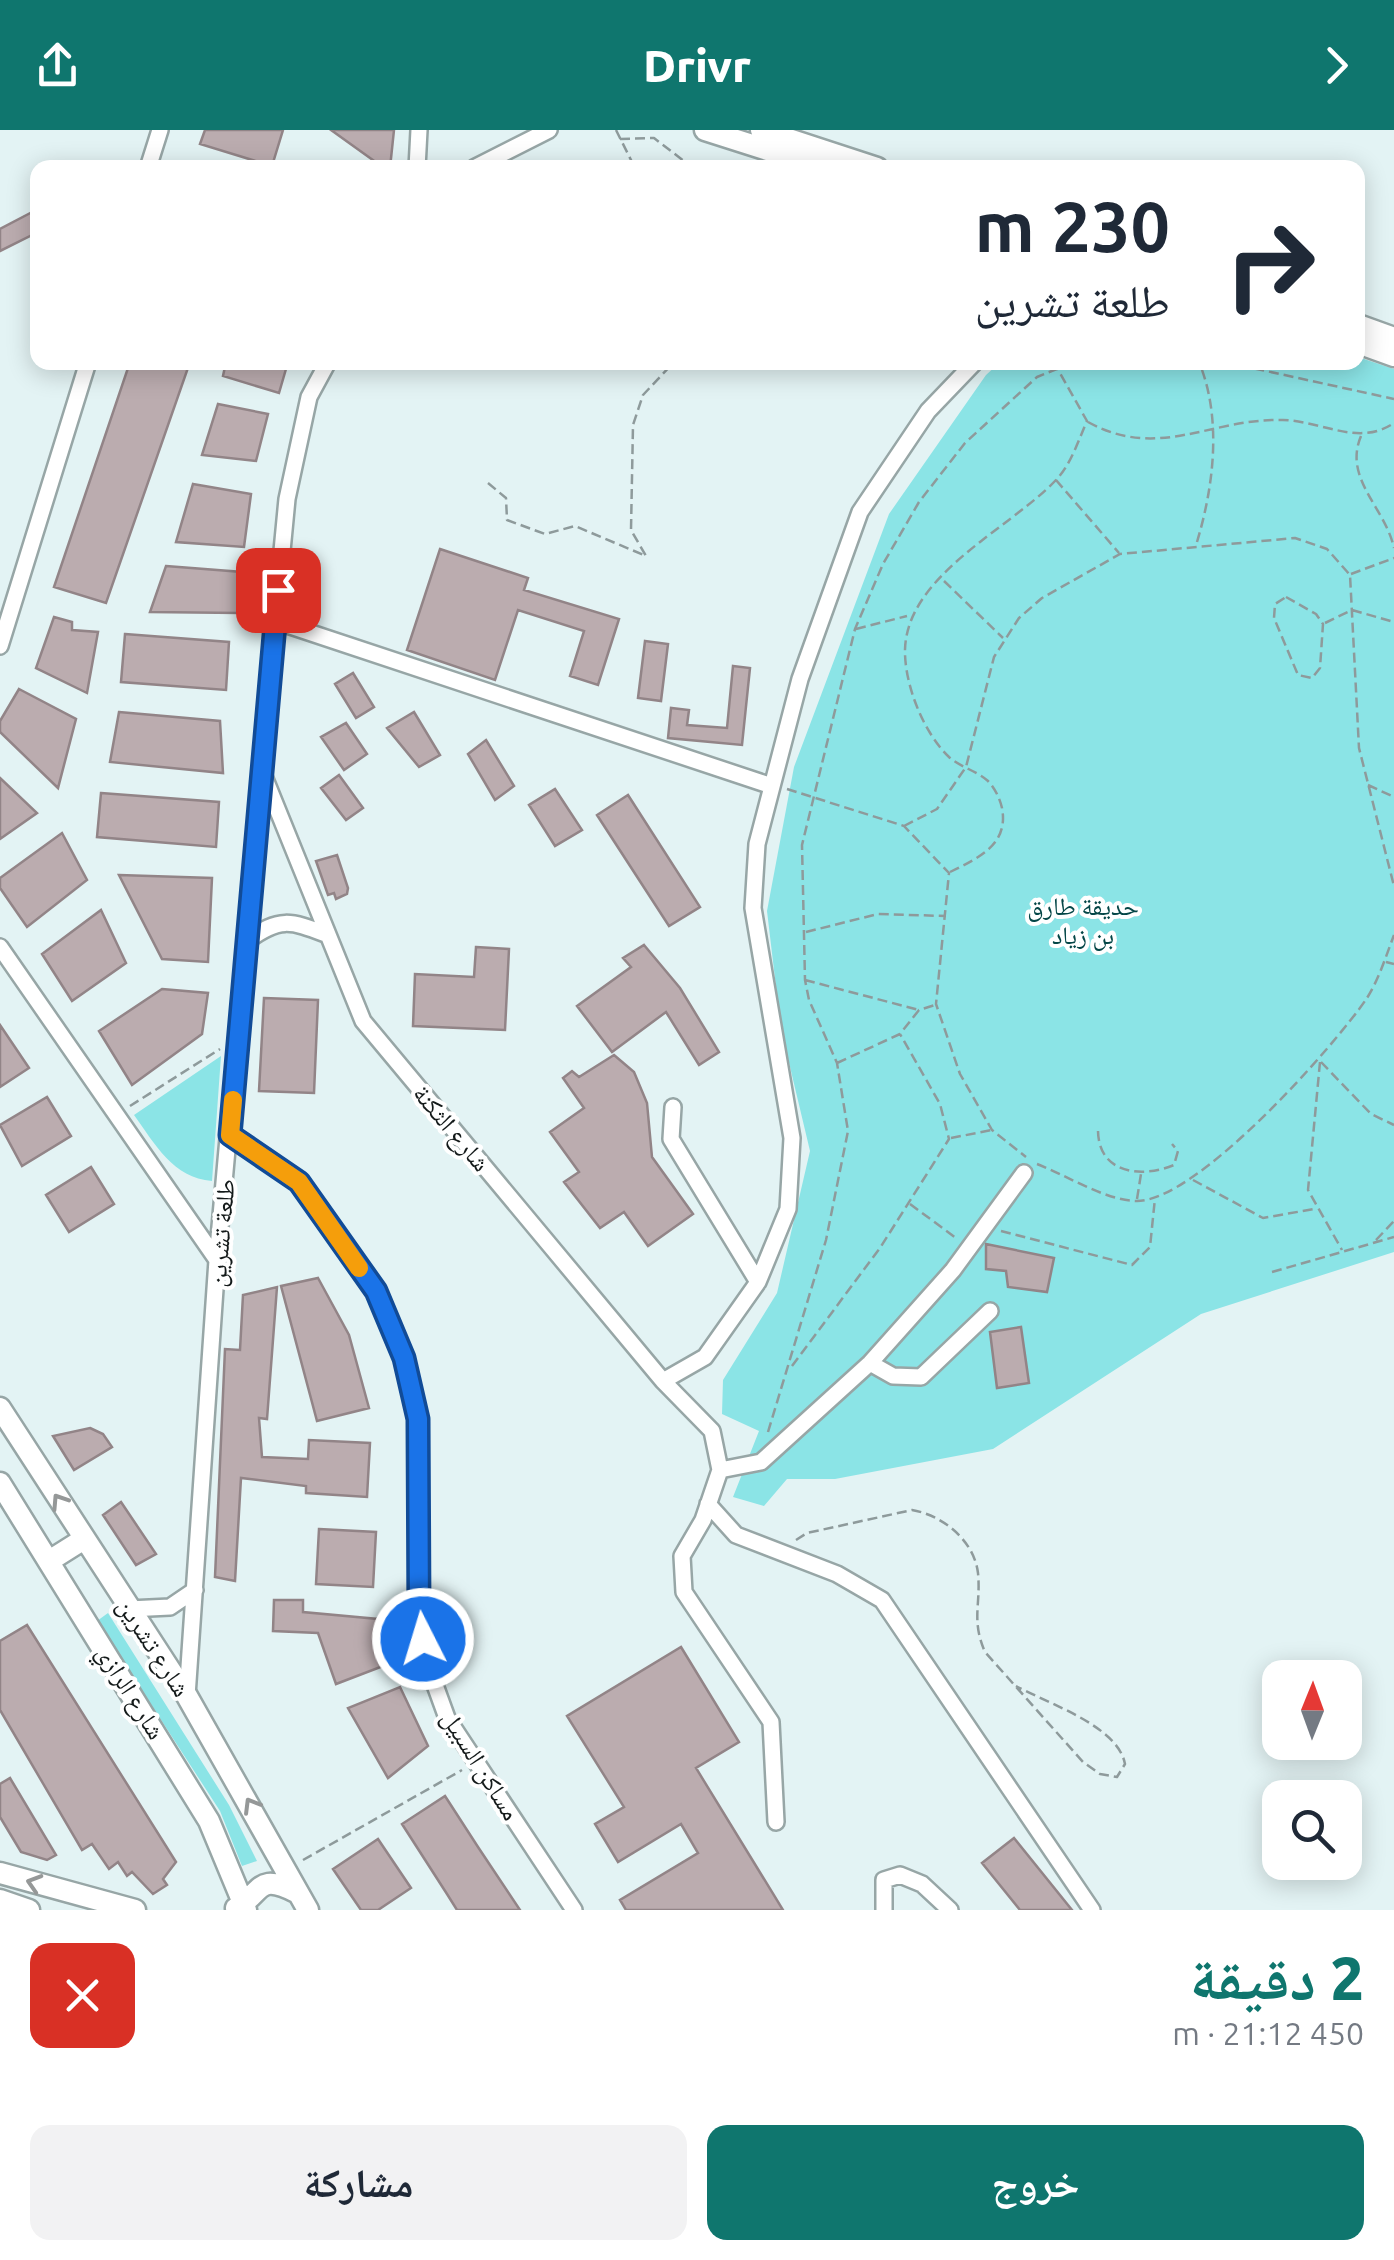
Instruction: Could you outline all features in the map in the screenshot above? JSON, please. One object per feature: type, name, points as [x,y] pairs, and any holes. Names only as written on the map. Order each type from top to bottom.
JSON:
[{"type":"main road","points":[[706,130],[799,160]]},
{"type":"main road","points":[[761,130],[853,160]]},
{"type":"main road","points":[[1365,328],[1394,338]]},
{"type":"main road","points":[[1365,346],[1394,356]]},
{"type":"main road","name":"شارع تشرين","points":[[0,1408],[186,1696],[308,1910]]},
{"type":"main road","name":"شارع الرازي","points":[[0,1483],[210,1821],[241,1908]]},
{"type":"main road","points":[[49,1561],[84,1540]]},
{"type":"main road","points":[[0,1873],[135,1910]]},
{"type":"main road","points":[[241,1908],[262,1884],[278,1883],[296,1892]]},
{"type":"main road","points":[[2,1904],[28,1910]]},
{"type":"street","points":[[151,160],[160,130]]},
{"type":"street","points":[[417,160],[418,130]]},
{"type":"street","points":[[490,160],[549,130]]},
{"type":"street","points":[[0,646],[86,370]]},
{"type":"street","name":"شارع الثكنة","points":[[324,370],[310,397],[287,499],[261,770],[363,1022],[663,1381],[712,1431],[720,1470]]},
{"type":"street","points":[[663,1381],[705,1357],[758,1282],[788,1209],[792,1138],[753,908],[756,844],[800,679],[860,512],[928,411],[967,370]]},
{"type":"street","points":[[275,620],[772,786]]},
{"type":"street","name":"طلعة تشرين","points":[[186,1696],[217,1260],[261,770]]},
{"type":"street","points":[[246,941],[268,925],[284,922],[328,935]]},
{"type":"street","points":[[0,948],[217,1260]]},
{"type":"street","points":[[673,1107],[671,1139],[758,1282]]},
{"type":"street","name":"مساكن السبيل","points":[[230,1135],[299,1182],[376,1291],[404,1358],[418,1419],[419,1614],[427,1663],[447,1718],[574,1910]]},
{"type":"street","points":[[776,1822],[771,1722],[684,1592],[682,1556],[720,1470],[761,1462],[870,1363],[970,1247],[1024,1174]]},
{"type":"street","points":[[870,1363],[902,1378],[930,1372],[990,1311]]},
{"type":"street","points":[[708,1504],[736,1535],[838,1574],[882,1600],[1092,1910]]},
{"type":"street","points":[[129,1609],[170,1608],[195,1590]]},
{"type":"street","points":[[884,1910],[884,1880],[900,1875],[922,1884],[950,1910]]},
{"type":"path","points":[[616,130],[631,160]]},
{"type":"path","points":[[620,139],[654,138],[683,160]]},
{"type":"path","points":[[488,483],[506,498],[503,512],[508,520],[545,534],[575,526],[646,556],[631,530],[632,425],[642,396],[666,370]]},
{"type":"path","points":[[766,1435],[790,1369],[844,1166],[848,1131],[837,1062],[808,1000],[802,845],[855,629],[882,564],[919,502],[965,444],[1049,370]]},
{"type":"path","points":[[1058,370],[1087,421],[1116,437],[1166,441],[1246,421],[1287,420],[1361,436],[1394,423]]},
{"type":"path","points":[[1196,545],[1206,510],[1214,428],[1202,370]]},
{"type":"path","points":[[1262,370],[1394,399]]},
{"type":"path","points":[[855,629],[910,616],[970,549],[1056,480],[1087,421]]},
{"type":"path","points":[[1361,436],[1354,453],[1356,472],[1378,507],[1394,548]]},
{"type":"path","points":[[1056,480],[1120,554]]},
{"type":"path","points":[[904,826],[937,809],[966,767],[1004,638],[1042,598],[1120,554],[1196,545],[1311,541],[1342,562],[1350,575],[1355,722],[1366,784],[1394,886]]},
{"type":"path","points":[[1350,575],[1394,558]]},
{"type":"path","points":[[942,580],[1004,638]]},
{"type":"path","points":[[1279,599],[1292,600],[1324,624],[1319,672],[1302,678],[1274,618],[1275,604],[1279,599]]},
{"type":"path","points":[[1324,624],[1352,610],[1394,622]]},
{"type":"path","points":[[910,616],[907,682],[948,756],[990,782],[1004,820],[1000,838],[986,853],[949,873]]},
{"type":"path","points":[[1366,784],[1394,796]]},
{"type":"path","points":[[772,786],[813,795],[904,826],[949,873],[936,1004],[960,1074],[992,1130],[1031,1162],[1137,1201],[1155,1198],[1192,1179],[1320,1061],[1369,994],[1394,935]]},
{"type":"path","points":[[806,932],[878,914],[947,916]]},
{"type":"path","points":[[1384,961],[1394,964]]},
{"type":"path","points":[[805,980],[919,1010]]},
{"type":"path","points":[[837,1062],[900,1034],[919,1010],[936,1004]]},
{"type":"path","points":[[900,1034],[940,1104],[950,1139]]},
{"type":"path","points":[[116,1115],[238,1037]]},
{"type":"path","points":[[1320,1061],[1372,1114],[1394,1125]]},
{"type":"path","points":[[1320,1061],[1307,1175],[1315,1208],[1342,1250]]},
{"type":"path","points":[[790,1369],[909,1204],[950,1139],[992,1130]]},
{"type":"path","points":[[1098,1131],[1099,1143],[1117,1166],[1141,1174],[1174,1165],[1179,1156],[1172,1144]]},
{"type":"path","points":[[1137,1201],[1141,1174]]},
{"type":"path","points":[[1192,1179],[1262,1218],[1315,1208]]},
{"type":"path","points":[[985,1226],[1132,1265],[1150,1247],[1155,1198]]},
{"type":"path","points":[[909,1204],[970,1247]]},
{"type":"path","points":[[1375,1241],[1394,1220]]},
{"type":"path","points":[[1272,1272],[1394,1236]]},
{"type":"path","points":[[778,1552],[807,1532],[912,1510],[929,1513],[954,1530],[972,1554],[978,1575],[975,1630],[985,1652],[1083,1762],[1100,1774],[1117,1777],[1125,1764],[1122,1750],[1105,1734],[1016,1686]]},
{"type":"path","points":[[286,1869],[476,1762]]},
{"type":"green space","name":"حديقة طارق بن زياد","points":[[1365,359],[1394,369],[1394,1252],[1201,1314],[993,1449],[835,1479],[787,1479],[764,1506],[733,1497],[759,1431],[722,1414],[723,1380],[777,1293],[810,1151],[781,1029],[767,911],[794,767],[889,514],[991,370],[1365,370]]},
{"type":"green space","points":[[221,1056],[212,1181],[186,1174],[176,1166],[134,1115]]},
{"type":"green space","points":[[108,1613],[229,1805],[257,1861],[242,1866],[220,1811],[97,1621]]},
{"type":"building","points":[[205,130],[283,130],[274,160],[252,160],[200,144]]},
{"type":"building","points":[[331,130],[394,130],[391,160],[373,160]]},
{"type":"building","points":[[30,213],[30,236],[0,251],[0,229]]},
{"type":"building","points":[[127,370],[187,370],[106,603],[54,587]]},
{"type":"building","points":[[224,370],[286,370],[279,393],[223,376]]},
{"type":"building","points":[[218,404],[268,414],[256,461],[202,455]]},
{"type":"building","points":[[193,484],[251,494],[244,547],[176,542]]},
{"type":"building","points":[[440,549],[528,578],[524,590],[619,619],[598,685],[570,676],[584,631],[518,610],[495,680],[407,650]]},
{"type":"building","points":[[166,566],[242,572],[239,613],[150,612]]},
{"type":"building","points":[[54,617],[72,622],[72,630],[98,632],[87,693],[36,668]]},
{"type":"building","points":[[125,634],[229,642],[226,690],[121,682]]},
{"type":"building","points":[[645,641],[668,644],[661,701],[638,698]]},
{"type":"building","points":[[733,666],[750,668],[742,745],[668,738],[671,708],[689,710],[687,725],[727,728]]},
{"type":"building","points":[[353,673],[374,707],[356,718],[335,684]]},
{"type":"building","points":[[19,689],[76,719],[58,788],[0,732],[0,721]]},
{"type":"building","points":[[119,712],[220,721],[223,773],[110,762]]},
{"type":"building","points":[[414,712],[440,755],[419,767],[387,728]]},
{"type":"building","points":[[346,723],[367,754],[344,770],[321,737]]},
{"type":"building","points":[[486,740],[514,786],[495,800],[468,754]]},
{"type":"building","points":[[339,775],[363,808],[346,820],[321,788]]},
{"type":"building","points":[[0,778],[37,813],[0,839]]},
{"type":"building","points":[[555,789],[582,830],[555,846],[529,805]]},
{"type":"building","points":[[101,793],[219,802],[216,847],[97,837]]},
{"type":"building","points":[[628,795],[700,907],[669,926],[597,815]]},
{"type":"building","points":[[62,833],[87,880],[27,927],[0,888],[0,878]]},
{"type":"building","points":[[337,855],[348,888],[347,894],[336,899],[334,893],[328,895],[316,861]]},
{"type":"building","points":[[119,875],[212,878],[208,962],[162,959]]},
{"type":"building","points":[[101,910],[126,963],[72,1001],[42,954]]},
{"type":"building","points":[[644,945],[680,988],[719,1052],[699,1065],[666,1012],[612,1052],[577,1006],[631,967],[623,958]]},
{"type":"building","points":[[476,947],[509,949],[505,1030],[413,1026],[415,974],[474,977]]},
{"type":"building","points":[[162,989],[208,993],[202,1034],[132,1085],[99,1031]]},
{"type":"building","points":[[264,998],[318,1000],[314,1093],[259,1091]]},
{"type":"building","points":[[0,1025],[29,1068],[0,1087]]},
{"type":"building","points":[[614,1055],[634,1072],[647,1103],[652,1157],[693,1214],[648,1246],[624,1212],[600,1228],[564,1182],[579,1172],[550,1132],[584,1108],[563,1078],[572,1071],[579,1077]]},
{"type":"building","points":[[47,1097],[71,1136],[22,1166],[0,1125]]},
{"type":"building","points":[[91,1167],[114,1204],[69,1232],[46,1195]]},
{"type":"building","points":[[986,1244],[1054,1258],[1047,1292],[1008,1287],[1006,1271],[986,1269]]},
{"type":"building","points":[[318,1278],[349,1335],[369,1408],[317,1421],[281,1286]]},
{"type":"building","points":[[277,1287],[267,1419],[259,1418],[262,1457],[308,1459],[309,1440],[370,1443],[367,1497],[306,1493],[306,1486],[241,1478],[235,1581],[215,1577],[225,1349],[240,1350],[243,1295]]},
{"type":"building","points":[[1021,1327],[1029,1383],[997,1388],[990,1332]]},
{"type":"building","points":[[90,1428],[103,1434],[112,1447],[74,1470],[53,1436]]},
{"type":"building","points":[[121,1502],[156,1554],[136,1565],[103,1515]]},
{"type":"building","points":[[319,1529],[376,1532],[373,1587],[316,1584]]},
{"type":"building","points":[[274,1600],[303,1600],[303,1612],[378,1619],[391,1663],[336,1684],[318,1633],[273,1631]]},
{"type":"building","points":[[27,1625],[176,1862],[163,1879],[167,1885],[153,1894],[132,1872],[127,1876],[118,1862],[109,1869],[92,1844],[82,1850],[0,1710],[0,1641]]},
{"type":"building","points":[[681,1647],[739,1742],[696,1768],[783,1910],[626,1910],[620,1900],[698,1853],[681,1824],[618,1862],[595,1824],[624,1807],[567,1716]]},
{"type":"building","points":[[400,1687],[428,1746],[388,1778],[348,1708]]},
{"type":"building","points":[[10,1778],[56,1855],[47,1860],[21,1852],[0,1817],[0,1784]]},
{"type":"building","points":[[445,1796],[520,1910],[457,1910],[402,1824]]},
{"type":"building","points":[[1014,1838],[1072,1910],[1020,1910],[982,1863]]},
{"type":"building","points":[[378,1839],[411,1888],[378,1910],[361,1910],[333,1869]]},
{"type":"slow traffic","points":[[233,1100],[230,1135],[299,1182],[359,1268]]},
{"type":"route","points":[[278,590],[230,1135],[299,1182],[376,1291],[404,1358],[418,1419],[419,1614],[423,1639]]}]
